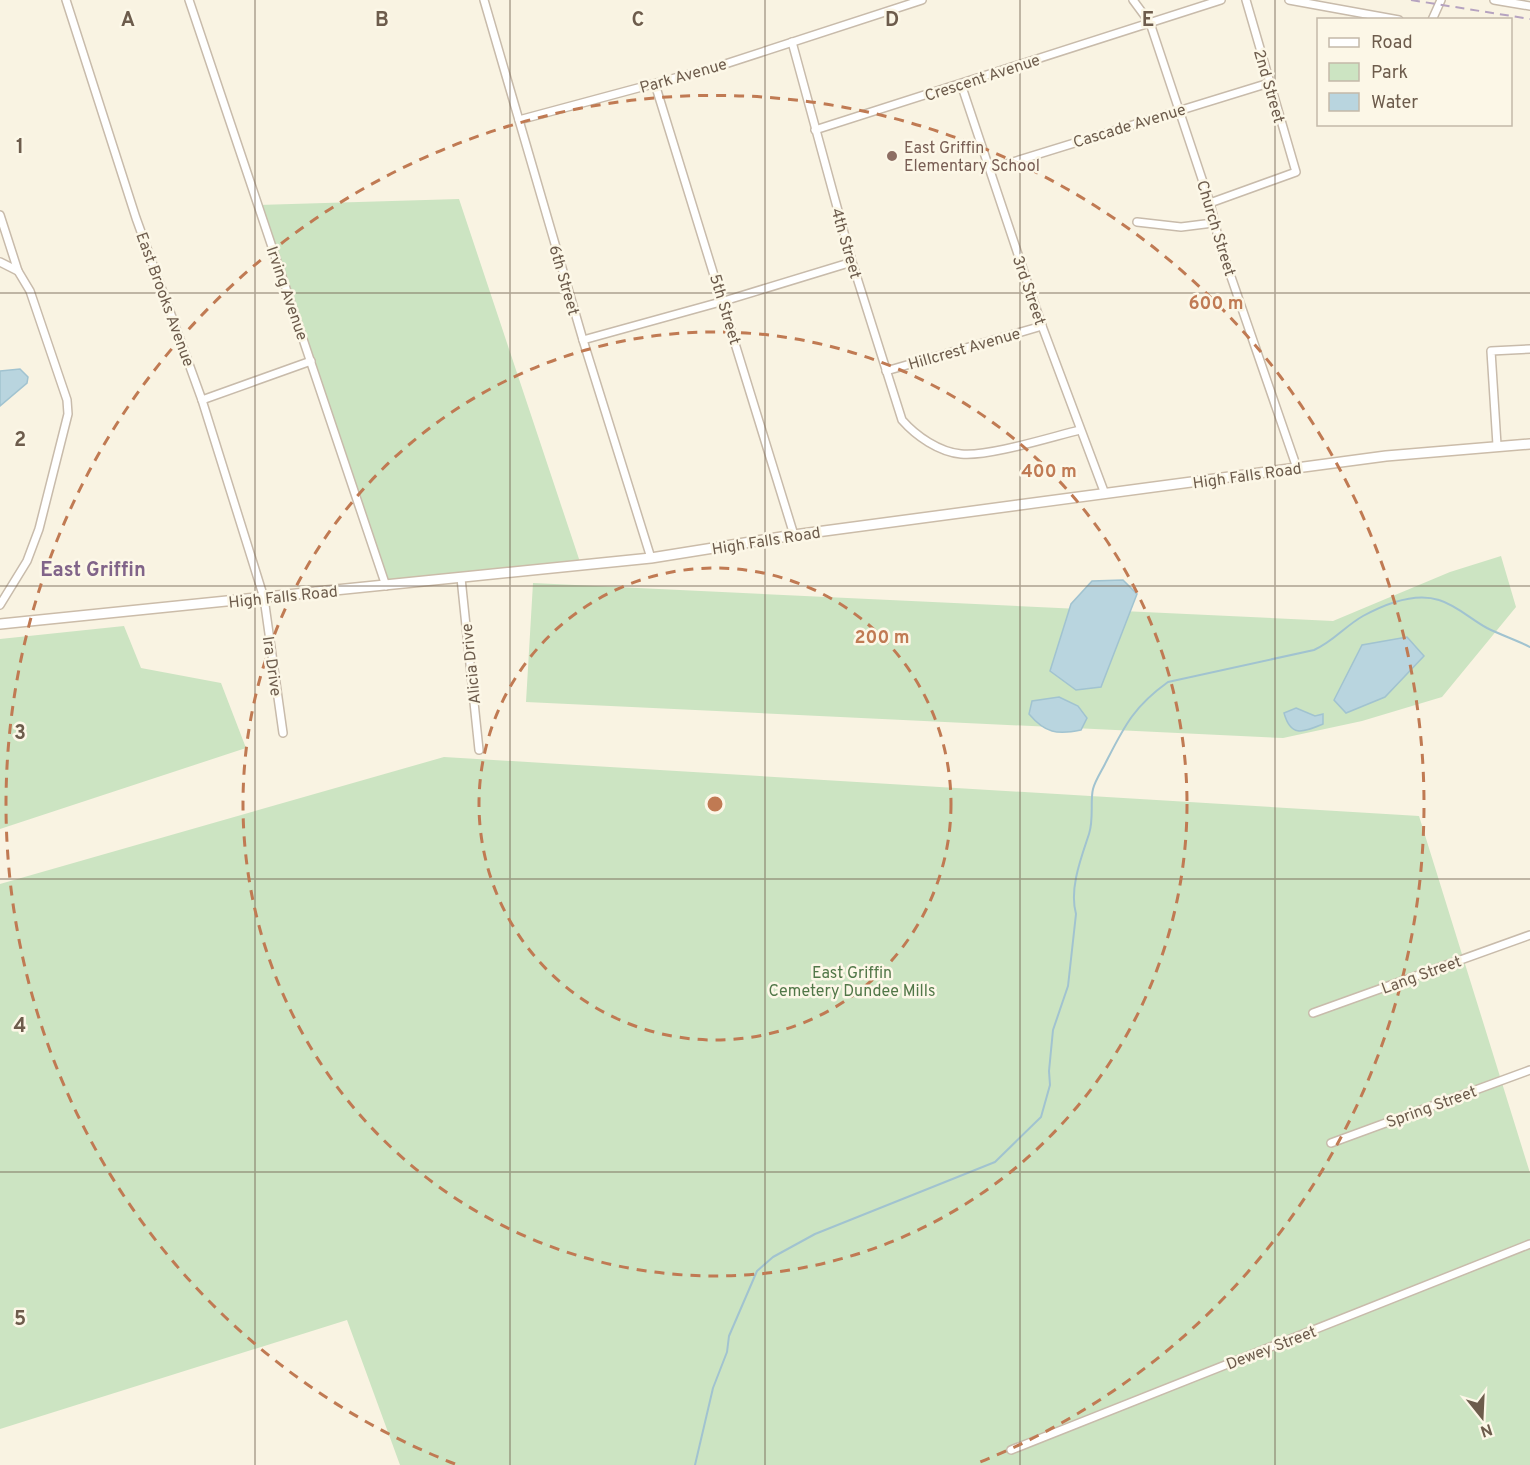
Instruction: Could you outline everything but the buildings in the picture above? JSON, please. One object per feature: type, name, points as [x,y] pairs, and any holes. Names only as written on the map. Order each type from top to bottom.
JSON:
[{"type":"street","name":"East Brooks Avenue","points":[[66,0],[136,218],[202,400],[264,598]]},
{"type":"street","name":"Irving Avenue","points":[[189,0],[387,586]]},
{"type":"street","name":"6th Street","points":[[484,0],[583,340],[651,558]]},
{"type":"street","name":"Park Avenue","points":[[519,120],[655,84],[922,0]]},
{"type":"street","name":"Church Street","points":[[1133,0],[1150,23],[1210,203],[1213,223],[1297,468]]},
{"type":"street","name":"Crescent Avenue","points":[[815,130],[1221,0]]},
{"type":"street","name":"2nd Street","points":[[1210,203],[1296,172],[1246,0]]},
{"type":"street","points":[[1289,0],[1388,18]]},
{"type":"street","points":[[1433,18],[1441,0]]},
{"type":"street","points":[[1494,0],[1530,6]]},
{"type":"street","name":"4th Street","points":[[792,42],[852,262],[902,420],[918,435],[943,449],[961,454],[979,453],[1080,430]]},
{"type":"street","name":"Cascade Avenue","points":[[990,169],[1269,83]]},
{"type":"street","name":"5th Street","points":[[655,84],[794,535]]},
{"type":"street","name":"3rd Street","points":[[961,84],[1042,326],[1105,494]]},
{"type":"street","points":[[0,215],[18,271],[40,314],[67,400],[68,414],[39,529],[27,561],[0,605]]},
{"type":"street","points":[[1137,222],[1181,227],[1213,223]]},
{"type":"street","points":[[0,262],[18,271]]},
{"type":"street","points":[[583,340],[724,302],[852,262]]},
{"type":"street","name":"Hillcrest Avenue","points":[[886,371],[1042,326]]},
{"type":"street","points":[[1497,445],[1491,351],[1530,349]]},
{"type":"street","points":[[202,400],[311,361]]},
{"type":"street","name":"High Falls Road","points":[[0,624],[651,558],[794,535],[1297,468],[1497,445],[1530,444]]},
{"type":"street","name":"Alicia Drive","points":[[460,578],[478,750]]},
{"type":"street","name":"Ira Drive","points":[[264,598],[283,733]]},
{"type":"street","name":"Lang Street","points":[[1313,1013],[1530,935]]},
{"type":"street","name":"Spring Street","points":[[1331,1143],[1530,1070]]},
{"type":"street","name":"Dewey Street","points":[[1011,1450],[1530,1244]]},
{"type":"green space","points":[[459,199],[580,562],[387,583],[258,205]]},
{"type":"green space","points":[[1501,556],[1516,607],[1442,697],[1362,721],[1283,738],[526,702],[533,583],[1333,621],[1450,572]]},
{"type":"green space","points":[[124,626],[141,668],[221,683],[246,748],[0,829],[0,639]]},
{"type":"green space","name":"East Griffin Cemetery Dundee Mills","points":[[444,757],[1419,816],[1530,1173],[1530,1465],[400,1465],[347,1320],[0,1429],[0,884]]},
{"type":"water","points":[[20,369],[28,377],[27,383],[0,406],[0,371]]},
{"type":"water","points":[[1123,580],[1137,594],[1101,687],[1076,690],[1050,671],[1071,604],[1092,581]]},
{"type":"water","points":[[1407,637],[1424,656],[1385,697],[1346,713],[1334,700],[1362,645]]},
{"type":"water","points":[[1059,697],[1078,706],[1087,718],[1081,730],[1052,731],[1040,725],[1029,714],[1032,701]]},
{"type":"water","points":[[1296,708],[1315,716],[1323,714],[1323,724],[1304,731],[1294,730],[1284,713]]},
{"type":"waterway","points":[[695,1465],[713,1388],[727,1352],[729,1336],[757,1271],[773,1257],[815,1234],[995,1162],[1041,1117],[1050,1085],[1053,1030],[1068,986],[1076,914],[1075,884],[1090,828],[1093,789],[1124,728],[1146,700],[1168,682],[1314,650],[1363,616],[1381,607],[1410,598],[1429,598],[1445,602],[1487,628],[1530,647]]},
{"type":"railway","points":[[1411,0],[1530,19]]},
{"type":"place","name":"East Griffin Elementary School","points":[[892,156]]},
{"type":"district","name":"East Griffin","points":[[93,569]]}]
